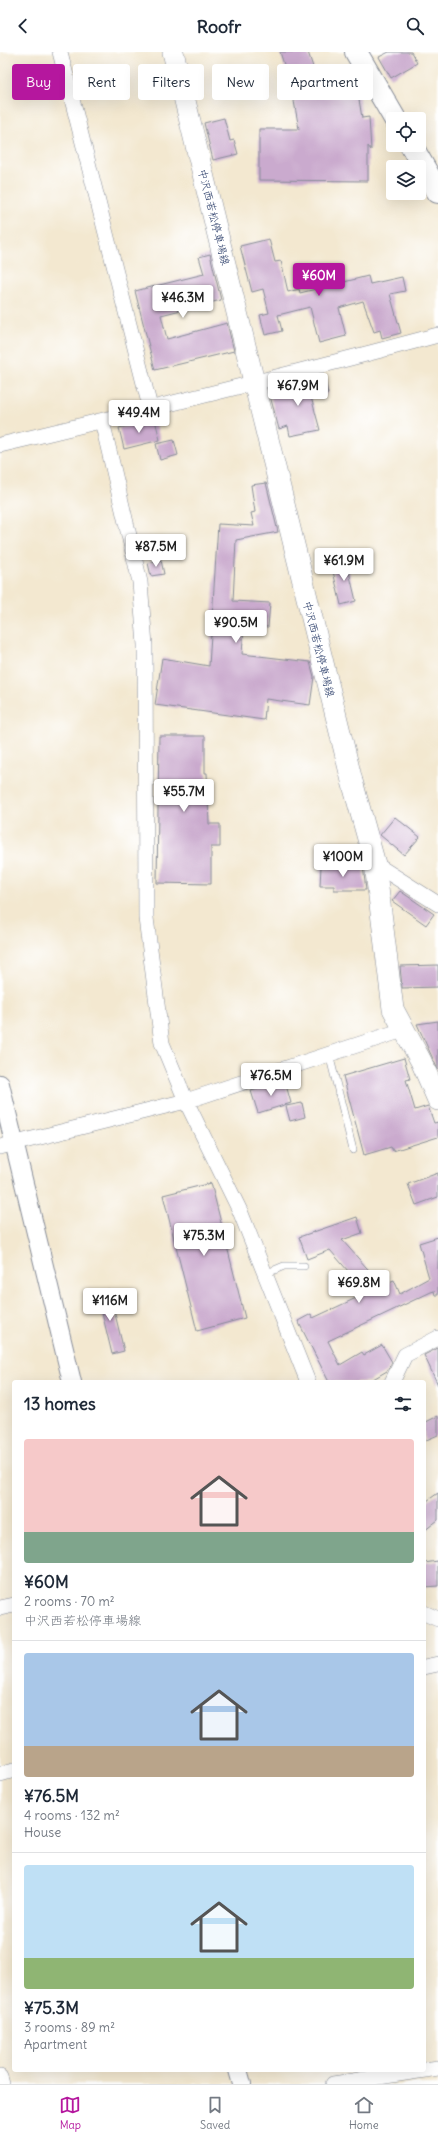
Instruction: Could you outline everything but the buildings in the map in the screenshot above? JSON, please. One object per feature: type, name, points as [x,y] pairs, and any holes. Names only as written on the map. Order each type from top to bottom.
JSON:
[{"type":"highway","points":[[356,52],[392,112]]},
{"type":"highway","points":[[415,152],[438,192]]},
{"type":"main road","name":"中沢西若松停車場線","points":[[173,52],[350,774],[375,864],[393,1009],[421,1061],[438,1100]]},
{"type":"street","points":[[60,52],[150,407]]},
{"type":"street","points":[[0,445],[102,421],[150,407],[255,384],[438,335]]},
{"type":"street","points":[[102,421],[140,582],[145,645],[146,918],[162,1043],[186,1101],[240,1210],[307,1380]]},
{"type":"street","points":[[375,864],[438,904]]},
{"type":"street","points":[[7,1145],[186,1101],[403,1030]]},
{"type":"street","points":[[0,1084],[7,1145],[71,1380]]},
{"type":"street","points":[[393,1380],[404,1355],[438,1338]]},
{"type":"street","points":[[0,1608],[12,1605]]},
{"type":"street","points":[[426,1614],[438,1619]]},
{"type":"street","points":[[426,1667],[438,1664]]},
{"type":"street","points":[[0,1774],[12,1771]]},
{"type":"street","points":[[426,2070],[438,2068]]},
{"type":"street","points":[[239,2072],[242,2084]]},
{"type":"street","points":[[333,2084],[372,2081],[398,2073]]},
{"type":"street","points":[[0,2077],[2,2084]]},
{"type":"lane","points":[[329,1054],[353,1150]]},
{"type":"lane","points":[[265,1274],[284,1266],[304,1266]]}]
